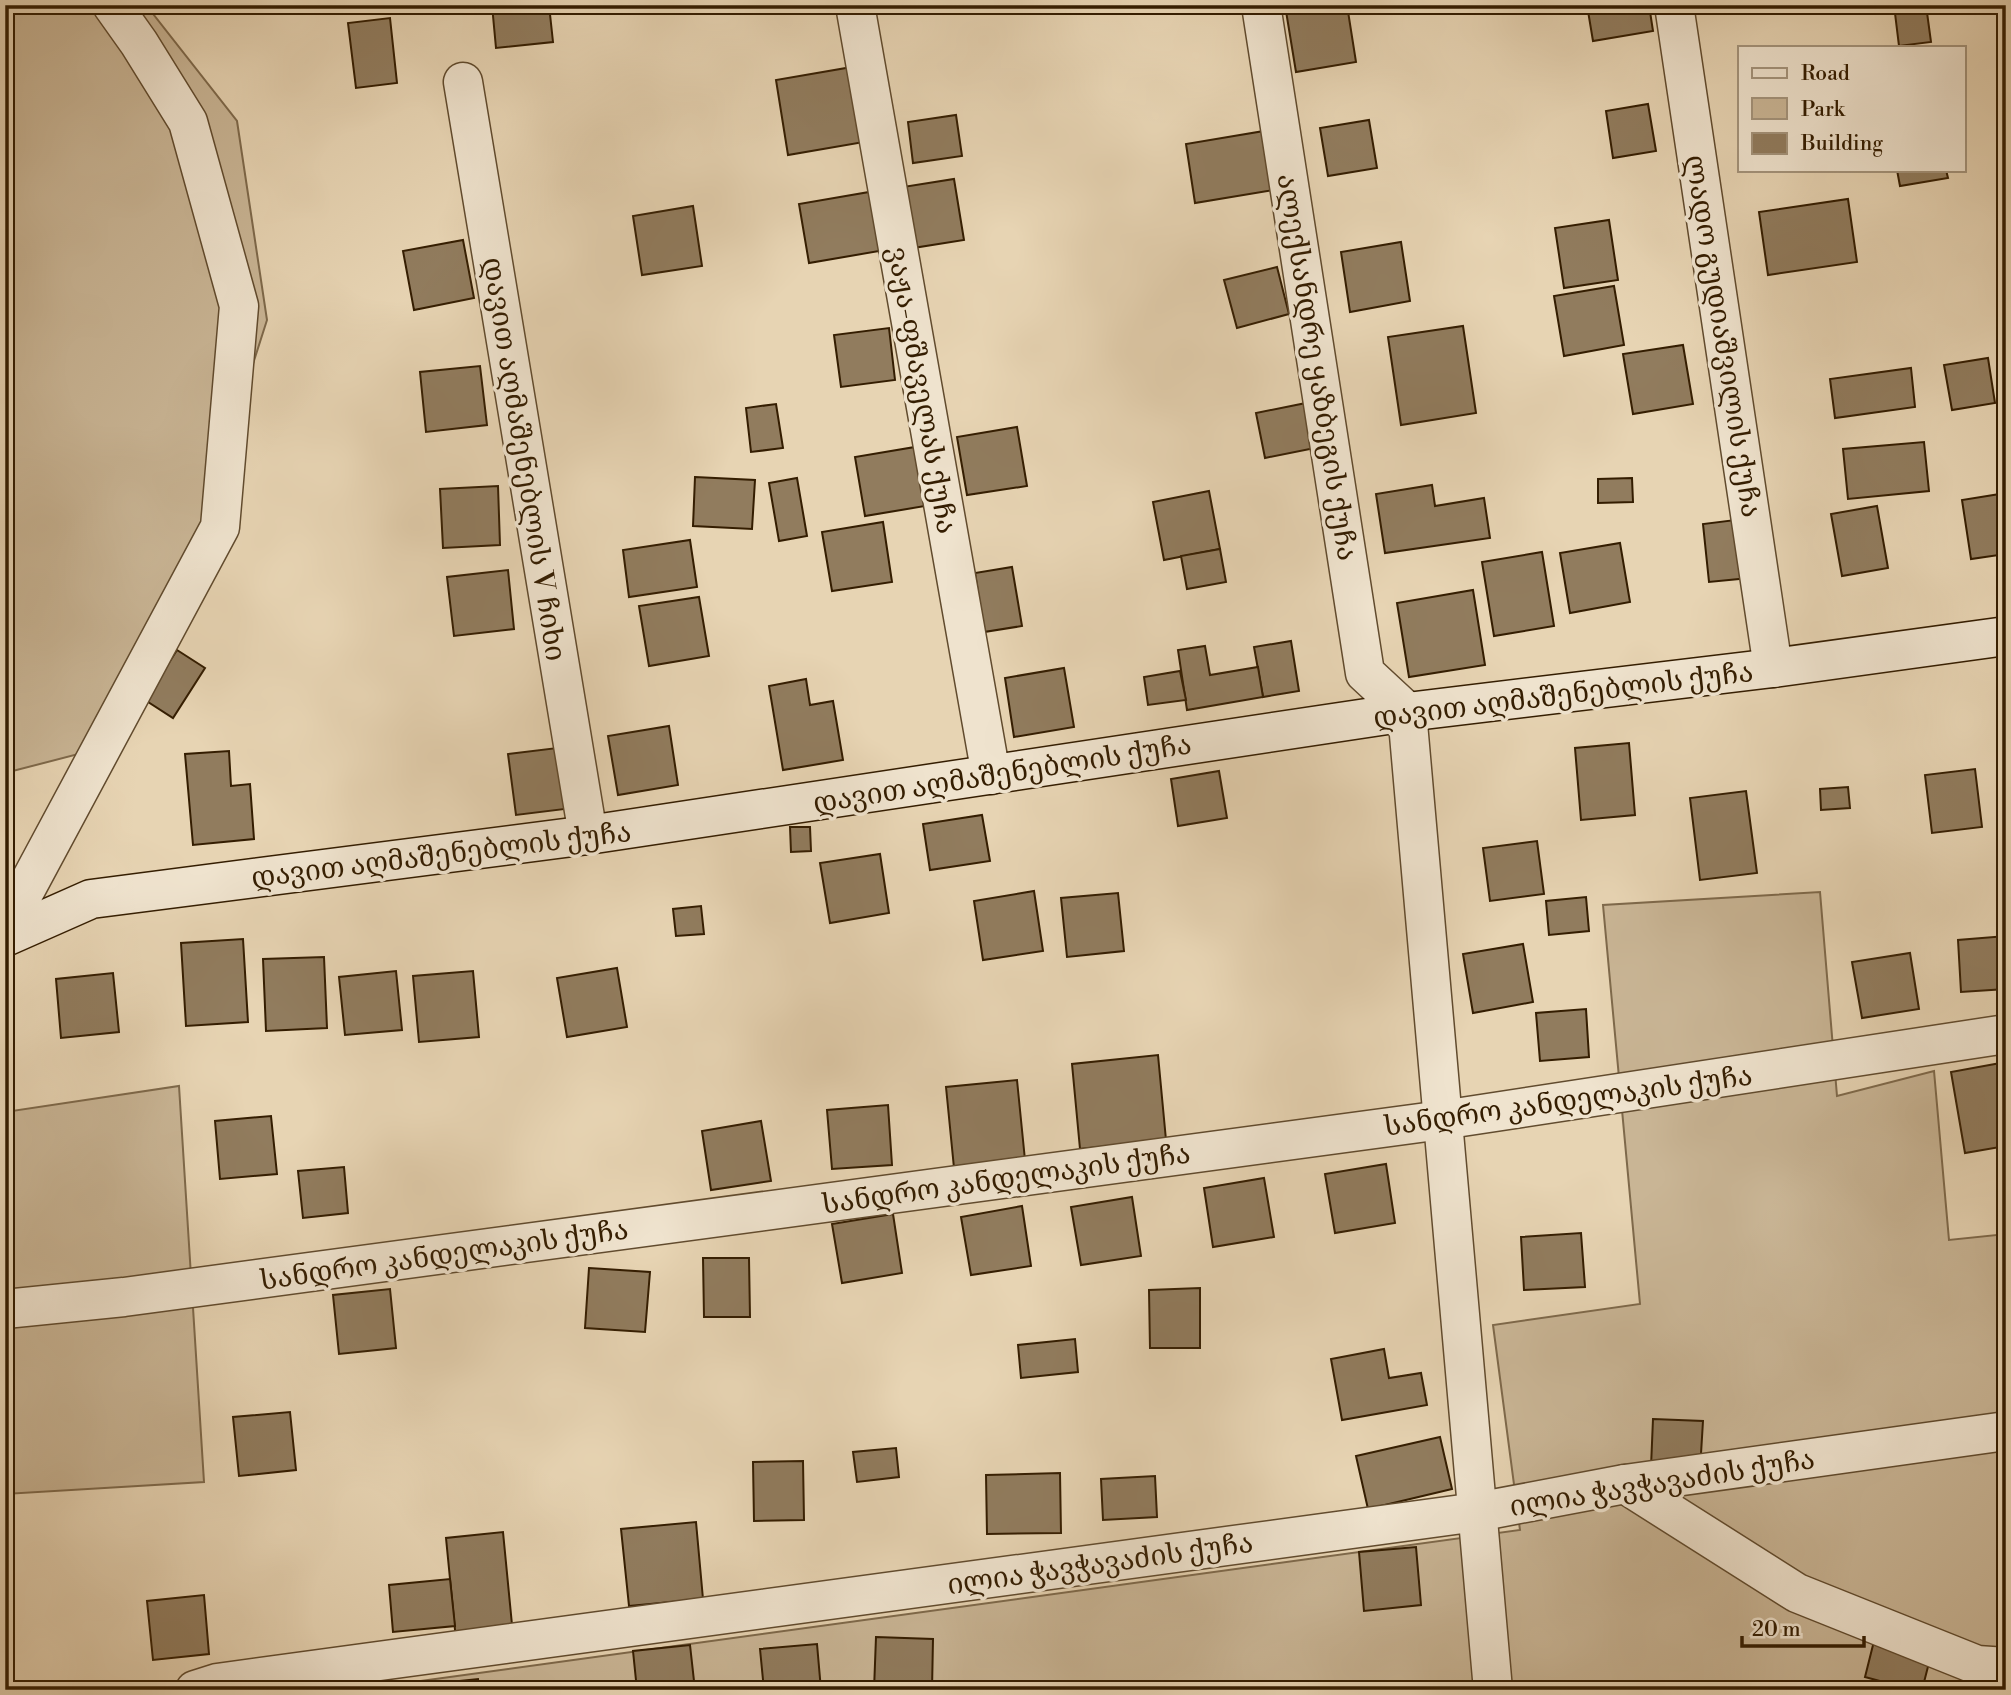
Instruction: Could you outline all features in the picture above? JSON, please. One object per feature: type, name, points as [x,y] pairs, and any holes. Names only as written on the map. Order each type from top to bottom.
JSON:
[{"type":"street","points":[[5,928],[220,527],[239,306],[188,122],[112,5]]},
{"type":"street","name":"ვაჟა-ფშაველას ქუჩა","points":[[855,5],[991,775]]},
{"type":"street","name":"ალექსანდრე ყაზბეგის ქუჩა","points":[[1261,5],[1365,673],[1407,712]]},
{"type":"street","name":"ლადო გუდიაშვილის ქუჩა","points":[[1674,5],[1773,668]]},
{"type":"street","name":"დავით აღმაშენებლის V ჩიხი","points":[[463,82],[588,835]]},
{"type":"street","name":"დავით აღმაშენებლის ქუჩა","points":[[5,937],[91,899],[588,835],[1407,712],[1773,668],[2006,636]]},
{"type":"street","points":[[1407,712],[1493,1690]]},
{"type":"street","name":"სანდრო კანდელაკის ქუჩა","points":[[5,1310],[124,1297],[1442,1119],[2006,1034]]},
{"type":"street","name":"ილია ჭავჭავაძის ქუჩა","points":[[195,1690],[217,1683],[245,1679],[1477,1512],[1625,1485],[2006,1431]]},
{"type":"street","points":[[1625,1485],[1797,1593],[1977,1665],[2006,1667]]},
{"type":"green space","points":[[5,5],[146,5],[237,121],[267,320],[192,555],[94,750],[5,773]]},
{"type":"green space","points":[[1820,892],[1837,1096],[1934,1071],[1949,1240],[2006,1234],[2006,1690],[355,1690],[1520,1530],[1493,1325],[1640,1304],[1603,905]]},
{"type":"green space","points":[[179,1086],[204,1482],[5,1494],[5,1112]]},
{"type":"building","points":[[492,5],[549,5],[553,42],[496,48]]},
{"type":"building","points":[[699,5],[783,5],[700,14]]},
{"type":"building","points":[[1285,5],[1347,5],[1356,62],[1296,72]]},
{"type":"building","points":[[1587,5],[1649,5],[1653,31],[1593,41]]},
{"type":"building","points":[[1894,5],[1926,5],[1931,42],[1899,46]]},
{"type":"building","points":[[390,18],[397,83],[356,88],[348,23]]},
{"type":"building","points":[[852,67],[864,142],[788,155],[776,80]]},
{"type":"building","points":[[1648,104],[1656,151],[1613,158],[1606,111]]},
{"type":"building","points":[[956,115],[962,156],[913,163],[908,122]]},
{"type":"building","points":[[1369,120],[1377,168],[1328,176],[1320,128]]},
{"type":"building","points":[[1264,131],[1274,190],[1195,203],[1186,144]]},
{"type":"building","points":[[1897,172],[1946,172],[1948,178],[1900,186]]},
{"type":"building","points":[[954,179],[964,240],[913,248],[903,187]]},
{"type":"building","points":[[875,191],[885,250],[809,263],[799,204]]},
{"type":"building","points":[[1848,199],[1857,262],[1768,275],[1759,212]]},
{"type":"building","points":[[693,206],[702,266],[642,275],[633,216]]},
{"type":"building","points":[[1609,220],[1618,280],[1564,288],[1555,228]]},
{"type":"building","points":[[463,240],[474,298],[414,310],[403,251]]},
{"type":"building","points":[[1401,242],[1410,301],[1350,312],[1341,252]]},
{"type":"building","points":[[1277,267],[1289,314],[1237,328],[1224,280]]},
{"type":"building","points":[[1614,286],[1624,345],[1564,356],[1554,296]]},
{"type":"building","points":[[1463,326],[1476,413],[1401,425],[1388,337]]},
{"type":"building","points":[[889,328],[895,380],[841,387],[834,335]]},
{"type":"building","points":[[1683,345],[1693,404],[1633,414],[1623,354]]},
{"type":"building","points":[[1988,358],[1995,403],[1952,410],[1944,365]]},
{"type":"building","points":[[480,366],[487,425],[426,432],[420,372]]},
{"type":"building","points":[[1911,368],[1915,407],[1835,418],[1830,379]]},
{"type":"building","points":[[1306,403],[1315,448],[1265,458],[1256,413]]},
{"type":"building","points":[[776,404],[783,448],[751,452],[746,408]]},
{"type":"building","points":[[1017,427],[1027,486],[967,495],[957,437]]},
{"type":"building","points":[[1924,442],[1929,491],[1848,499],[1843,449]]},
{"type":"building","points":[[915,447],[925,506],[865,516],[855,457]]},
{"type":"building","points":[[695,477],[755,480],[752,529],[693,526]]},
{"type":"building","points":[[797,478],[807,536],[779,541],[769,483]]},
{"type":"building","points":[[1632,478],[1633,502],[1598,503],[1598,479]]},
{"type":"building","points":[[1432,485],[1435,506],[1484,498],[1490,538],[1385,553],[1376,494]]},
{"type":"building","points":[[498,486],[500,545],[443,548],[440,489]]},
{"type":"building","points":[[1209,491],[1220,549],[1164,560],[1153,502]]},
{"type":"building","points":[[2006,493],[2006,554],[1971,559],[1962,500]]},
{"type":"building","points":[[1877,506],[1888,568],[1842,576],[1831,514]]},
{"type":"building","points":[[1743,519],[1749,578],[1709,582],[1703,524]]},
{"type":"building","points":[[883,522],[892,582],[832,591],[822,532]]},
{"type":"building","points":[[690,540],[697,587],[629,597],[623,550]]},
{"type":"building","points":[[1620,543],[1630,602],[1570,613],[1560,553]]},
{"type":"building","points":[[1220,549],[1226,582],[1187,589],[1181,556]]},
{"type":"building","points":[[1542,552],[1554,626],[1494,636],[1482,562]]},
{"type":"building","points":[[1012,567],[1022,626],[984,632],[975,573]]},
{"type":"building","points":[[508,570],[514,629],[454,636],[447,577]]},
{"type":"building","points":[[1473,590],[1485,665],[1409,677],[1397,603]]},
{"type":"building","points":[[699,597],[709,656],[649,666],[639,606]]},
{"type":"building","points":[[1291,641],[1299,691],[1263,697],[1254,647]]},
{"type":"building","points":[[1205,646],[1210,675],[1258,667],[1263,697],[1187,710],[1178,650]]},
{"type":"building","points":[[177,650],[205,668],[173,718],[145,700]]},
{"type":"building","points":[[1064,668],[1074,727],[1014,737],[1005,678]]},
{"type":"building","points":[[1180,671],[1186,700],[1148,705],[1144,677]]},
{"type":"building","points":[[806,679],[810,705],[833,701],[843,760],[783,770],[769,686]]},
{"type":"building","points":[[669,726],[678,785],[618,795],[608,736]]},
{"type":"building","points":[[1629,743],[1635,815],[1581,820],[1575,748]]},
{"type":"building","points":[[557,748],[565,809],[516,815],[508,754]]},
{"type":"building","points":[[229,751],[231,786],[250,784],[254,839],[193,845],[185,754]]},
{"type":"building","points":[[1975,769],[1982,827],[1932,833],[1925,775]]},
{"type":"building","points":[[1219,771],[1227,818],[1178,826],[1171,779]]},
{"type":"building","points":[[1848,787],[1850,808],[1821,810],[1820,789]]},
{"type":"building","points":[[1746,791],[1757,873],[1700,880],[1690,798]]},
{"type":"building","points":[[982,815],[990,861],[930,870],[923,824]]},
{"type":"building","points":[[790,827],[810,827],[811,851],[791,852]]},
{"type":"building","points":[[1537,841],[1544,894],[1490,901],[1483,848]]},
{"type":"building","points":[[880,854],[889,913],[830,923],[820,863]]},
{"type":"building","points":[[1034,891],[1043,951],[983,960],[974,901]]},
{"type":"building","points":[[1118,893],[1124,951],[1067,957],[1061,898]]},
{"type":"building","points":[[1586,897],[1589,931],[1549,935],[1546,901]]},
{"type":"building","points":[[701,906],[704,934],[676,936],[673,909]]},
{"type":"building","points":[[2006,936],[2006,989],[1961,992],[1958,940]]},
{"type":"building","points":[[243,939],[248,1022],[186,1026],[181,943]]},
{"type":"building","points":[[1523,944],[1533,1002],[1473,1013],[1463,954]]},
{"type":"building","points":[[1910,953],[1919,1009],[1862,1018],[1852,962]]},
{"type":"building","points":[[324,957],[327,1028],[266,1031],[263,959]]},
{"type":"building","points":[[617,968],[627,1027],[567,1037],[557,978]]},
{"type":"building","points":[[396,971],[402,1030],[345,1035],[339,977]]},
{"type":"building","points":[[473,971],[479,1037],[419,1042],[413,976]]},
{"type":"building","points":[[113,973],[119,1032],[61,1038],[56,979]]},
{"type":"building","points":[[1586,1009],[1589,1057],[1540,1061],[1536,1013]]},
{"type":"building","points":[[1158,1055],[1166,1140],[1080,1149],[1072,1064]]},
{"type":"building","points":[[2006,1062],[2006,1146],[1965,1153],[1951,1072]]},
{"type":"building","points":[[1017,1080],[1025,1160],[954,1168],[946,1087]]},
{"type":"building","points":[[888,1105],[892,1165],[832,1169],[827,1110]]},
{"type":"building","points":[[271,1116],[277,1174],[220,1179],[215,1121]]},
{"type":"building","points":[[761,1121],[771,1181],[711,1190],[702,1131]]},
{"type":"building","points":[[1386,1164],[1395,1223],[1335,1233],[1325,1174]]},
{"type":"building","points":[[344,1167],[348,1213],[303,1218],[298,1171]]},
{"type":"building","points":[[1264,1178],[1274,1237],[1213,1247],[1204,1188]]},
{"type":"building","points":[[1132,1197],[1141,1256],[1081,1265],[1071,1207]]},
{"type":"building","points":[[1022,1206],[1031,1266],[971,1275],[961,1217]]},
{"type":"building","points":[[893,1214],[902,1273],[842,1283],[832,1224]]},
{"type":"building","points":[[1581,1233],[1585,1287],[1524,1290],[1521,1237]]},
{"type":"building","points":[[703,1258],[749,1258],[750,1317],[704,1317]]},
{"type":"building","points":[[589,1268],[650,1272],[645,1332],[585,1328]]},
{"type":"building","points":[[1200,1288],[1200,1348],[1150,1348],[1149,1290]]},
{"type":"building","points":[[390,1289],[396,1348],[339,1354],[333,1295]]},
{"type":"building","points":[[1075,1339],[1078,1372],[1021,1378],[1018,1345]]},
{"type":"building","points":[[1384,1349],[1389,1378],[1421,1373],[1427,1405],[1342,1420],[1331,1359]]},
{"type":"building","points":[[290,1412],[296,1470],[239,1476],[233,1417]]},
{"type":"building","points":[[1653,1419],[1703,1421],[1700,1470],[1651,1467]]},
{"type":"building","points":[[1440,1437],[1452,1489],[1368,1509],[1356,1456]]},
{"type":"building","points":[[896,1448],[899,1477],[857,1482],[853,1452]]},
{"type":"building","points":[[803,1461],[804,1520],[754,1521],[753,1462]]},
{"type":"building","points":[[1060,1473],[1061,1533],[987,1534],[986,1475]]},
{"type":"building","points":[[1155,1476],[1157,1517],[1103,1520],[1101,1479]]},
{"type":"building","points":[[696,1522],[703,1599],[629,1606],[621,1529]]},
{"type":"building","points":[[503,1532],[513,1635],[456,1640],[446,1538]]},
{"type":"building","points":[[1416,1547],[1421,1605],[1364,1611],[1359,1552]]},
{"type":"building","points":[[450,1579],[455,1626],[393,1632],[389,1585]]},
{"type":"building","points":[[204,1595],[209,1654],[153,1660],[147,1601]]},
{"type":"building","points":[[876,1637],[933,1639],[932,1690],[874,1690]]},
{"type":"building","points":[[1875,1637],[1932,1651],[1922,1690],[1865,1677]]},
{"type":"building","points":[[817,1644],[821,1690],[764,1690],[760,1649]]},
{"type":"building","points":[[690,1645],[695,1690],[637,1690],[633,1651]]},
{"type":"building","points":[[478,1679],[479,1690],[411,1690],[411,1686]]}]
